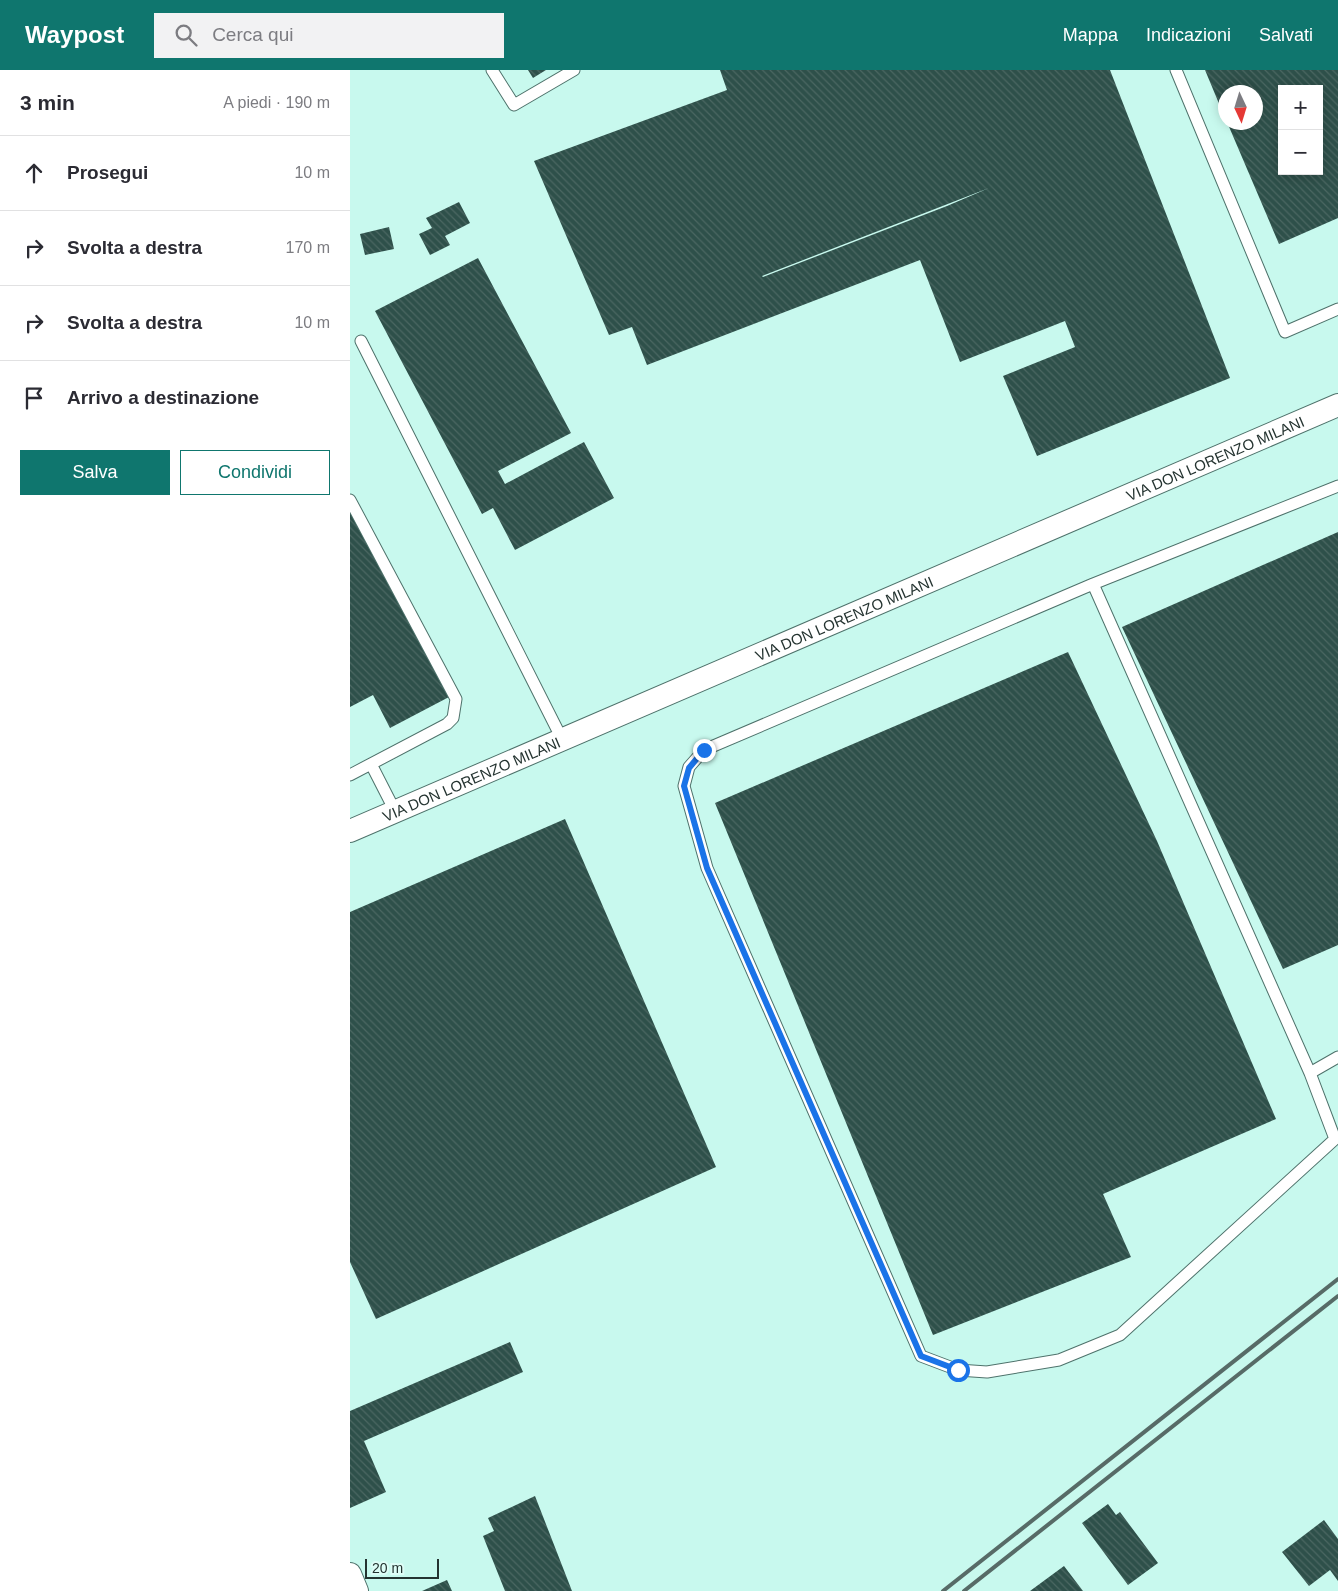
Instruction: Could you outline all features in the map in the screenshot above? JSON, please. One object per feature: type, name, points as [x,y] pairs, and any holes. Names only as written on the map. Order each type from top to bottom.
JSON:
[{"type":"street","name":"VIA DON LORENZO MILANI","points":[[350,831],[1338,405]]},
{"type":"street","points":[[350,1574],[357,1591]]},
{"type":"lane","points":[[492,70],[514,106],[574,70]]},
{"type":"lane","points":[[1176,70],[1285,332],[1338,309]]},
{"type":"lane","points":[[361,341],[562,739]]},
{"type":"lane","points":[[1093,584],[1310,1073],[1335,1139],[1120,1335],[1059,1360],[987,1372],[958,1370],[921,1356],[707,868],[684,786],[689,768],[704,750],[1093,584],[1338,486]]},
{"type":"lane","points":[[350,500],[456,699],[452,718],[447,724],[350,774]]},
{"type":"lane","points":[[371,764],[395,811]]},
{"type":"lane","points":[[1310,1073],[1338,1057]]},
{"type":"shaded area","points":[[350,70],[1338,70],[1338,1591],[350,1591]]},
{"type":"building","points":[[528,70],[546,70],[533,78]]},
{"type":"building","points":[[720,70],[1110,70],[1230,378],[1037,456],[1003,376],[1075,347],[1065,321],[960,362],[920,260],[647,365],[632,327],[609,335],[534,161],[727,90]],"holes":[[[989,188],[763,277],[762,276]]]},
{"type":"building","points":[[1205,70],[1338,70],[1338,218],[1279,244],[1230,130],[1263,130],[1263,85],[1218,85],[1218,101]]},
{"type":"building","points":[[459,202],[470,223],[445,236],[450,245],[430,255],[419,234],[432,228],[426,218]]},
{"type":"building","points":[[389,227],[394,249],[365,255],[360,234]]},
{"type":"building","points":[[478,258],[571,433],[498,471],[505,484],[584,442],[614,498],[515,550],[493,508],[482,514],[375,311]]},
{"type":"building","points":[[350,510],[449,697],[390,728],[373,695],[350,707]]},
{"type":"building","points":[[1338,532],[1338,945],[1283,969],[1122,627]]},
{"type":"building","points":[[1068,652],[1157,841],[1276,1119],[1103,1194],[1131,1257],[933,1335],[715,803]]},
{"type":"building","points":[[565,819],[716,1167],[376,1319],[350,1262],[350,912]]},
{"type":"building","points":[[510,1342],[523,1372],[364,1441],[386,1492],[350,1508],[350,1411]]},
{"type":"building","points":[[535,1496],[572,1591],[505,1591],[483,1536],[494,1531],[488,1518]]},
{"type":"building","points":[[1108,1504],[1116,1515],[1120,1512],[1158,1563],[1128,1585],[1082,1523]]},
{"type":"building","points":[[1324,1520],[1338,1539],[1338,1581],[1330,1570],[1309,1586],[1282,1552]]},
{"type":"building","points":[[1064,1566],[1083,1591],[1030,1591]]},
{"type":"building","points":[[447,1580],[452,1591],[422,1591]]},
{"type":"railway","points":[[943,1591],[1338,1279]]},
{"type":"railway","points":[[964,1591],[1338,1296]]},
{"type":"route","points":[[704,750],[689,768],[684,786],[707,868],[921,1356],[958,1370]]}]
